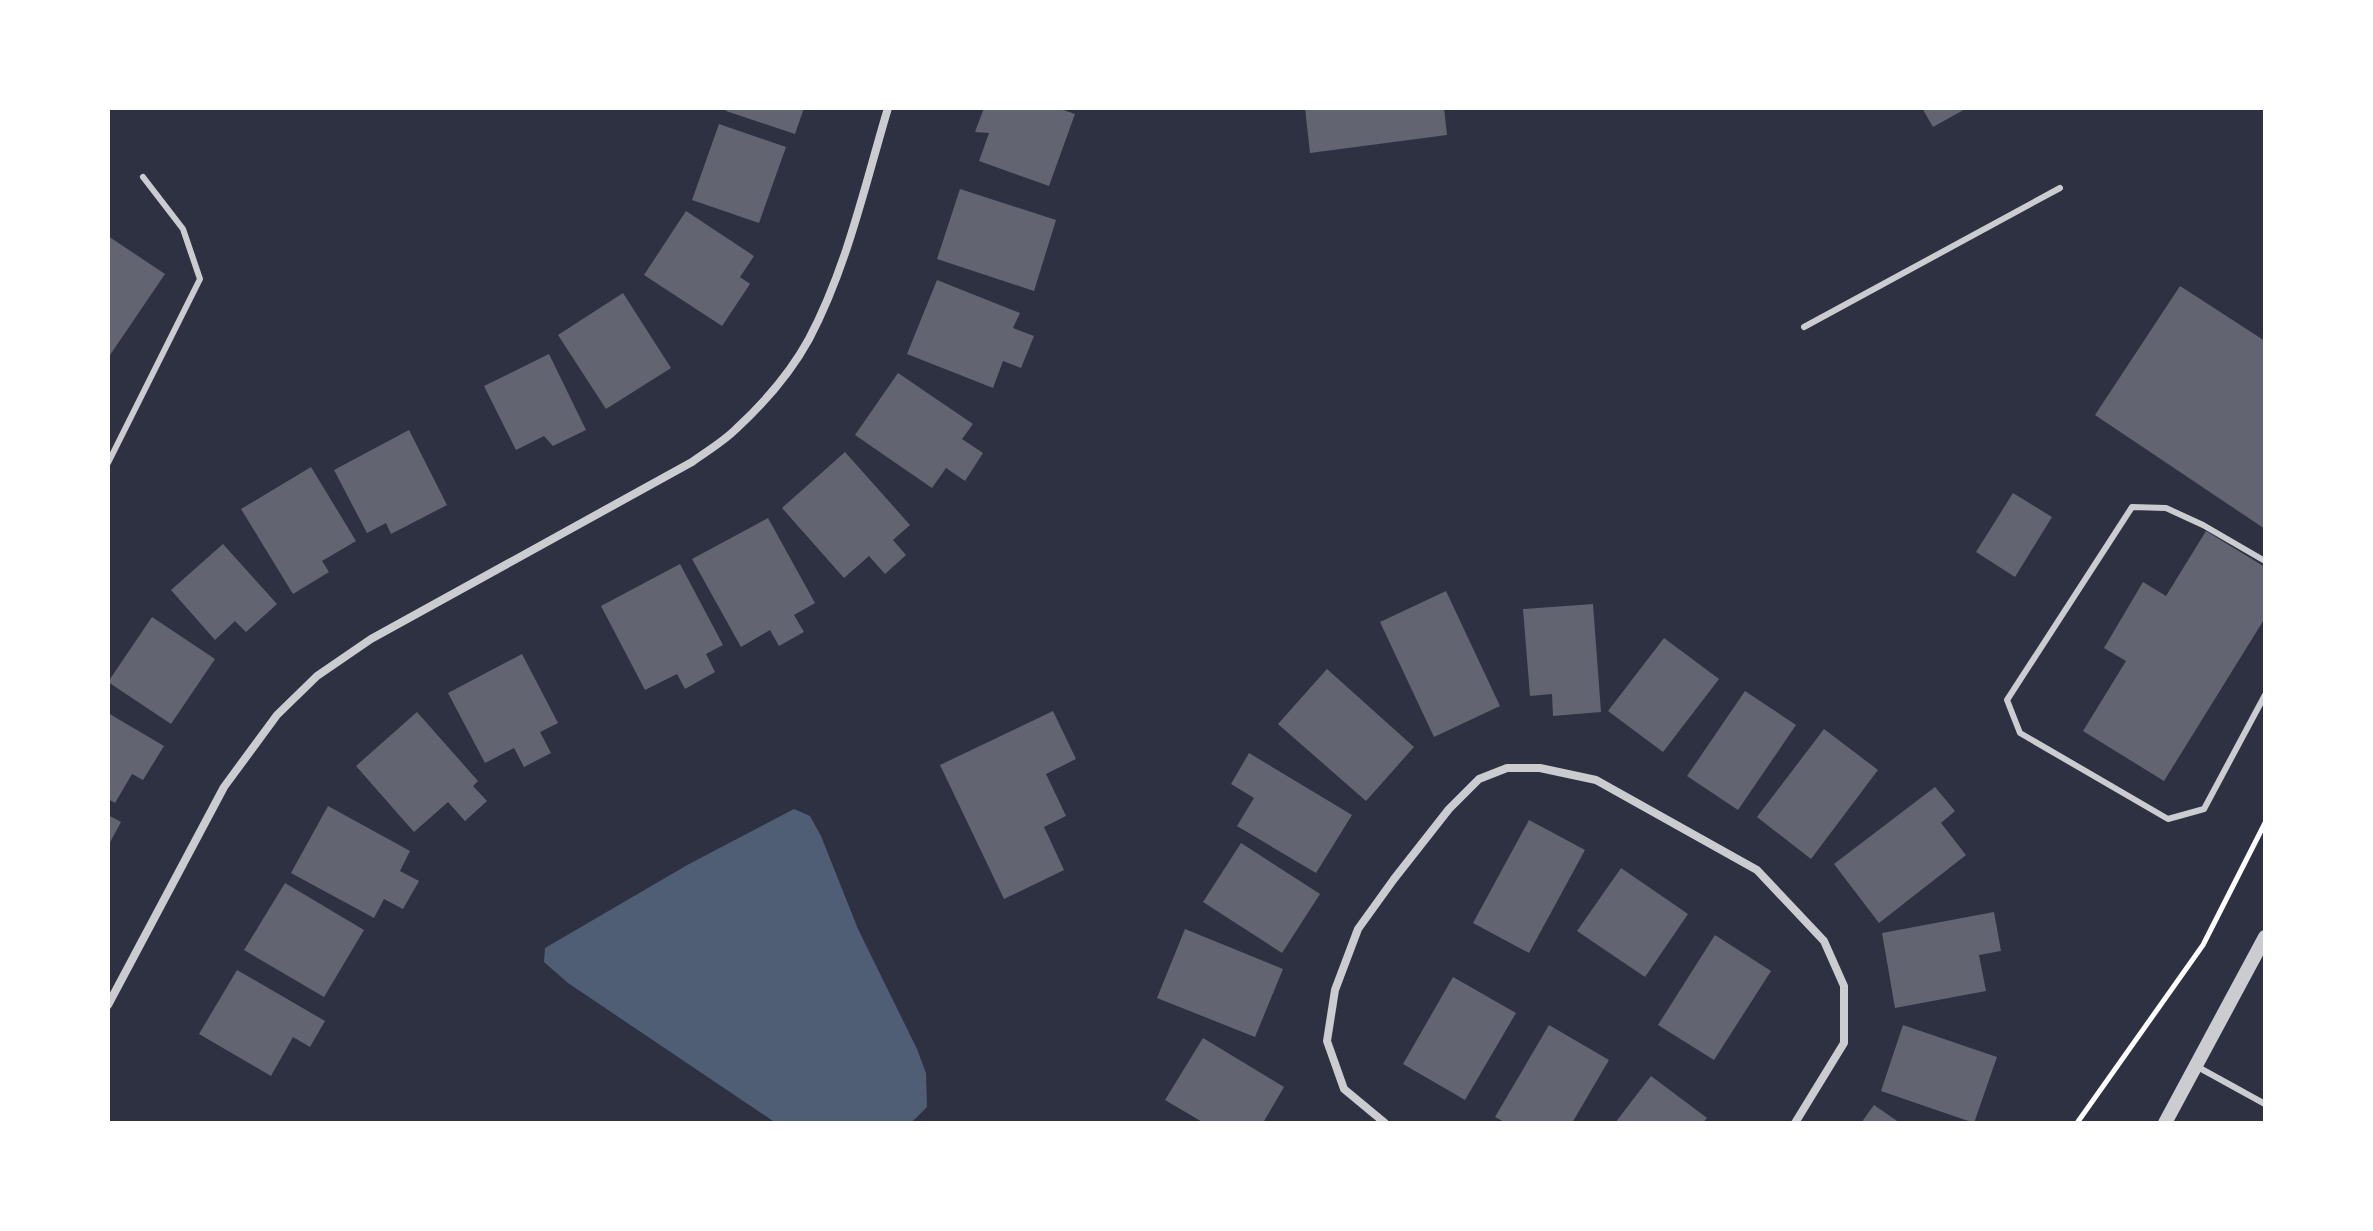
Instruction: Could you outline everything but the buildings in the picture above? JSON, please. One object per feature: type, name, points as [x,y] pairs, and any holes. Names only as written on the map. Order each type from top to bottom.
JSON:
[{"type":"street","points":[[108,1005],[224,787],[277,715],[317,676],[371,639],[692,462],[735,430],[778,383],[808,339],[835,276],[857,218],[888,108]]},
{"type":"street","points":[[1382,1122],[1344,1089],[1327,1041],[1335,990],[1358,929],[1439,820],[1479,779],[1507,768],[1540,768],[1596,780],[1757,870],[1824,941],[1844,986],[1844,1043],[1795,1123]]},
{"type":"street","points":[[2165,1123],[2265,937]]},
{"type":"lane","points":[[108,463],[200,279],[183,229],[143,177]]},
{"type":"lane","points":[[1804,327],[2060,188]]},
{"type":"lane","points":[[2265,561],[2203,525],[2166,508],[2132,507],[2007,700],[2020,733],[2168,819],[2204,809],[2265,695]]},
{"type":"lane","points":[[2258,708],[2265,712]]},
{"type":"lane","points":[[2196,1066],[2265,1104]]},
{"type":"path","points":[[2077,1123],[2203,945],[2265,823]]},
{"type":"water","points":[[794,809],[810,816],[821,836],[858,929],[926,1073],[927,1107],[911,1123],[776,1123],[568,983],[544,962],[545,948],[689,864]]}]
